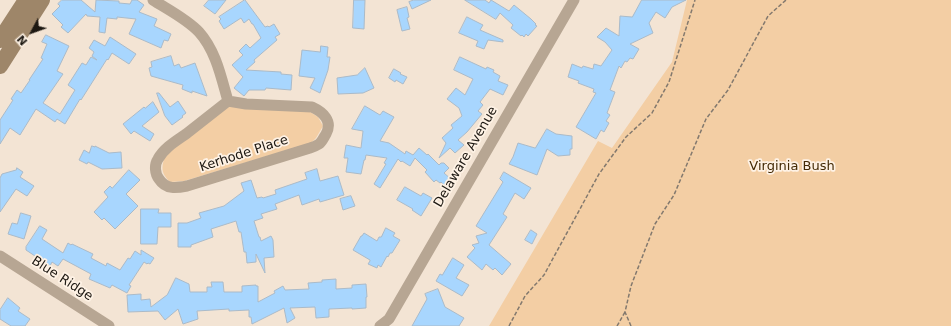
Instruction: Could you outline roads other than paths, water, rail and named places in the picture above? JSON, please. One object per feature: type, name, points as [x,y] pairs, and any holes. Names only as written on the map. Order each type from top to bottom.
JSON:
[{"type":"street","points":[[0,40],[26,0]]},
{"type":"street","points":[[0,66],[42,0]]},
{"type":"street","points":[[153,0],[187,22],[199,32],[217,63],[228,101]]},
{"type":"street","name":"Delaware Avenue","points":[[380,326],[389,319],[574,0]]},
{"type":"street","name":"Kerhode Place","points":[[228,101],[246,104],[312,107],[319,110],[325,116],[329,129],[319,144],[310,148],[187,186],[172,188],[165,186],[159,180],[156,171],[157,160],[162,153],[228,101]]},
{"type":"street","name":"Blue Ridge","points":[[0,256],[109,326]]},
{"type":"park label","name":"Virginia Bush","points":[[792,167]]}]
